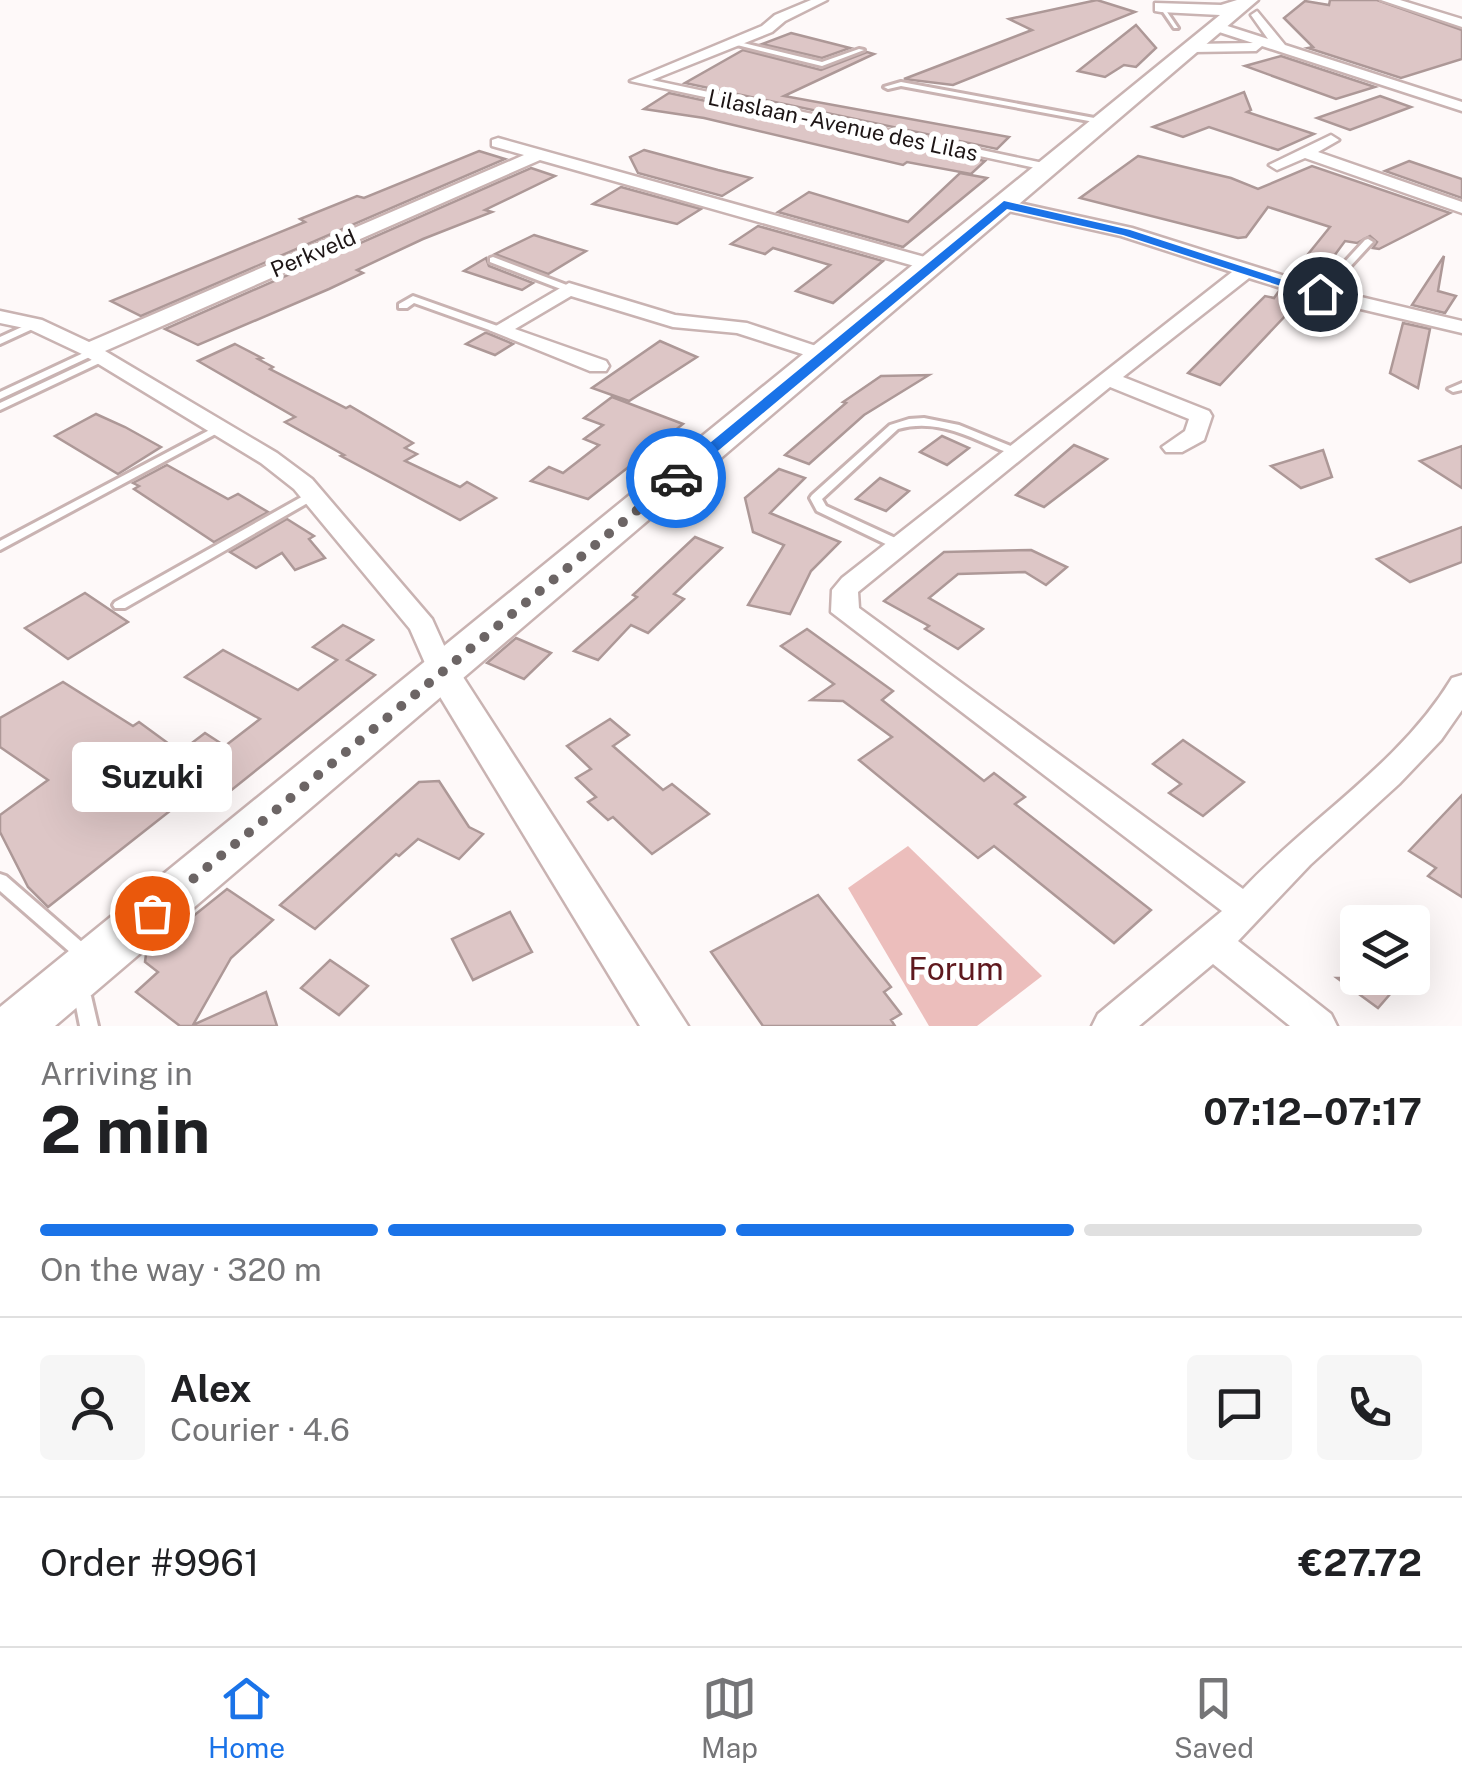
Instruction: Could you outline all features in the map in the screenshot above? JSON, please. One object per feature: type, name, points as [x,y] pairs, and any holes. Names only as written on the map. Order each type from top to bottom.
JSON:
[{"type":"main road","points":[[1139,0],[1161,8],[1196,34]]},
{"type":"main road","points":[[1161,8],[1222,10],[1251,6]]},
{"type":"main road","points":[[16,1026],[1105,122],[1196,34],[1251,6]]},
{"type":"street","points":[[731,42],[767,29],[780,18],[821,0]]},
{"type":"street","points":[[1387,0],[1462,22]]},
{"type":"street","points":[[1251,6],[1281,48]]},
{"type":"street","points":[[1196,34],[1252,48],[1281,48]]},
{"type":"street","points":[[1196,34],[1281,48],[1462,107]]},
{"type":"street","name":"Lilaslaan - Avenue des Lilas","points":[[731,42],[637,81],[1048,168]]},
{"type":"street","points":[[1277,164],[1331,140]]},
{"type":"street","points":[[498,143],[932,265]]},
{"type":"street","points":[[1306,153],[1462,208]]},
{"type":"street","name":"Perkveld","points":[[94,353],[538,155]]},
{"type":"street","points":[[1011,199],[1320,294],[1462,327]]},
{"type":"street","points":[[1246,272],[1014,451],[845,590],[844,612],[1246,910]]},
{"type":"street","points":[[498,330],[568,289],[672,321],[740,326],[824,355]]},
{"type":"street","points":[[0,316],[35,324],[94,353],[278,465],[314,494],[422,626],[442,672],[665,1026]]},
{"type":"street","points":[[498,330],[598,366]]},
{"type":"street","points":[[1108,379],[1202,416],[1196,435],[1174,446]]},
{"type":"street","points":[[1111,1026],[1212,942],[1298,856],[1334,827],[1419,742],[1452,705],[1462,685]]},
{"type":"street","points":[[1212,942],[1318,1026]]},
{"type":"lane","points":[[1161,8],[1196,34]]},
{"type":"lane","points":[[731,42],[822,64],[860,50]]},
{"type":"lane","points":[[888,88],[901,84],[1105,122]]},
{"type":"lane","points":[[976,86],[989,91],[995,99]]},
{"type":"lane","points":[[1320,294],[1368,242]]},
{"type":"lane","points":[[493,260],[568,289]]},
{"type":"lane","points":[[404,306],[413,300],[498,330]]},
{"type":"lane","points":[[0,341],[35,324]]},
{"type":"lane","points":[[0,396],[94,353]]},
{"type":"lane","points":[[0,406],[94,353]]},
{"type":"lane","points":[[899,545],[821,508],[816,498],[894,427],[910,420],[940,422],[1014,451]]},
{"type":"lane","points":[[0,546],[219,428]]},
{"type":"lane","points":[[120,605],[314,494]]},
{"type":"lane","points":[[0,882],[93,962]]},
{"type":"lane","points":[[64,986],[84,1002],[89,1026]]},
{"type":"green space","name":"Forum","points":[[908,846],[1042,976],[977,1026],[929,1026],[848,888]]},
{"type":"building","points":[[1097,0],[1135,12],[953,85],[904,79],[1032,30],[1009,19]]},
{"type":"building","points":[[1330,0],[1377,0],[1462,30],[1462,59],[1401,78],[1308,48],[1313,47],[1284,18],[1305,1],[1329,5]]},
{"type":"building","points":[[1136,25],[1156,48],[1136,67],[1124,65],[1105,77],[1078,71]]},
{"type":"building","points":[[791,33],[850,48],[822,58],[762,44]]},
{"type":"building","points":[[743,50],[821,70],[867,52],[874,54],[784,96],[1009,137],[997,149],[685,83]]},
{"type":"building","points":[[1281,56],[1375,87],[1336,99],[1245,66]]},
{"type":"building","points":[[1244,92],[1251,110],[1247,112],[1314,134],[1278,150],[1209,127],[1183,137],[1153,127]]},
{"type":"building","points":[[669,93],[985,161],[971,174],[907,162],[903,165],[704,118],[644,109]]},
{"type":"building","points":[[1380,96],[1411,107],[1350,130],[1317,118]]},
{"type":"building","points":[[644,150],[751,178],[722,196],[638,173],[630,157]]},
{"type":"building","points":[[479,151],[505,159],[141,316],[111,301],[305,222],[300,219],[357,196],[364,198]]},
{"type":"building","points":[[1138,156],[1231,178],[1258,189],[1312,166],[1450,213],[1379,249],[1373,248],[1377,242],[1370,236],[1357,243],[1345,241],[1315,282],[1292,274],[1330,227],[1268,207],[1246,237],[1238,238],[1080,198]]},
{"type":"building","points":[[1409,161],[1462,179],[1462,198],[1385,171]]},
{"type":"building","points":[[531,168],[555,176],[485,210],[492,212],[357,270],[363,273],[329,289],[198,345],[165,329]]},
{"type":"building","points":[[960,173],[987,178],[903,247],[778,212],[809,192],[908,222]]},
{"type":"building","points":[[621,187],[701,209],[677,224],[593,204]]},
{"type":"building","points":[[758,226],[883,261],[833,303],[796,291],[830,265],[773,248],[765,254],[731,244]]},
{"type":"building","points":[[534,235],[586,251],[548,274],[495,254]]},
{"type":"building","points":[[1444,256],[1438,291],[1456,296],[1445,313],[1412,305]]},
{"type":"building","points":[[486,258],[489,266],[533,283],[522,290],[464,271]]},
{"type":"building","points":[[1279,291],[1302,298],[1220,385],[1188,373],[1265,296],[1274,298]]},
{"type":"building","points":[[1403,323],[1430,329],[1418,388],[1390,373]]},
{"type":"building","points":[[485,333],[513,344],[495,355],[466,344]]},
{"type":"building","points":[[660,341],[697,357],[629,401],[592,388]]},
{"type":"building","points":[[235,344],[262,358],[258,359],[273,367],[270,369],[346,408],[350,406],[413,443],[405,448],[417,454],[405,461],[460,487],[467,482],[496,498],[460,520],[341,456],[344,455],[285,422],[295,417],[198,361]]},
{"type":"building","points":[[929,375],[864,415],[809,464],[785,455],[846,403],[843,402],[881,376]]},
{"type":"building","points":[[612,397],[683,424],[588,499],[531,481],[549,467],[563,473],[599,445],[584,439],[603,425],[584,418]]},
{"type":"building","points":[[96,414],[161,447],[118,474],[55,436]]},
{"type":"building","points":[[942,436],[969,448],[947,465],[920,452]]},
{"type":"building","points":[[1074,445],[1107,459],[1044,507],[1016,495]]},
{"type":"building","points":[[1462,446],[1462,488],[1420,461]]},
{"type":"building","points":[[1323,450],[1332,477],[1301,488],[1271,466]]},
{"type":"building","points":[[167,465],[228,499],[238,494],[268,512],[214,542],[134,489],[139,486],[133,483]]},
{"type":"building","points":[[779,469],[805,478],[770,513],[840,542],[811,571],[790,614],[748,605],[784,545],[753,532],[745,498]]},
{"type":"building","points":[[880,478],[909,491],[886,511],[856,499]]},
{"type":"building","points":[[287,519],[314,536],[309,539],[325,558],[295,570],[282,553],[256,568],[230,552]]},
{"type":"building","points":[[1462,527],[1462,562],[1410,582],[1377,559]]},
{"type":"building","points":[[695,537],[722,548],[674,594],[684,599],[648,633],[631,625],[598,660],[574,651],[637,597],[633,595]]},
{"type":"building","points":[[1031,550],[1067,567],[1046,585],[1025,572],[958,574],[929,598],[983,629],[958,649],[925,629],[929,626],[884,601],[944,552]]},
{"type":"building","points":[[85,593],[128,622],[68,659],[25,628]]},
{"type":"building","points":[[343,625],[373,640],[347,660],[375,675],[219,800],[199,788],[48,907],[28,887],[0,832],[0,815],[48,780],[0,747],[0,718],[63,682],[133,726],[139,722],[180,752],[205,733],[225,746],[260,719],[185,677],[223,650],[298,690],[337,660],[313,647]]},
{"type":"building","points":[[807,629],[893,691],[882,700],[984,781],[994,773],[1025,797],[1015,804],[1151,910],[1114,943],[994,846],[978,858],[859,760],[892,737],[843,701],[811,700],[834,684],[781,646]]},
{"type":"building","points":[[516,638],[551,653],[524,679],[487,663]]},
{"type":"building","points":[[610,719],[629,735],[613,746],[663,790],[672,784],[709,814],[652,854],[613,817],[608,820],[588,802],[596,797],[576,778],[591,769],[567,746]]},
{"type":"building","points":[[1183,740],[1244,782],[1203,816],[1169,793],[1181,784],[1153,764]]},
{"type":"building","points":[[439,781],[469,827],[483,834],[459,859],[418,839],[399,856],[396,854],[315,929],[280,905],[419,782]]},
{"type":"building","points":[[1462,795],[1462,897],[1428,876],[1436,868],[1409,851]]},
{"type":"building","points":[[227,889],[273,920],[231,958],[193,1025],[266,992],[277,1026],[180,1026],[136,992],[158,972],[145,962],[146,954]]},
{"type":"building","points":[[818,895],[891,987],[884,992],[901,1014],[891,1020],[895,1026],[763,1026],[711,952]]},
{"type":"building","points":[[510,912],[532,952],[473,980],[452,939]]},
{"type":"building","points":[[330,960],[368,986],[339,1015],[301,988]]},
{"type":"building","points":[[1360,995],[1389,995],[1378,1008]]},
{"type":"way so far","points":[[152,913],[676,478]]},
{"type":"place","name":"Suzuki","points":[[152,913]]},
{"type":"route","points":[[676,478],[1004,205],[1126,232],[1320,294]]}]
